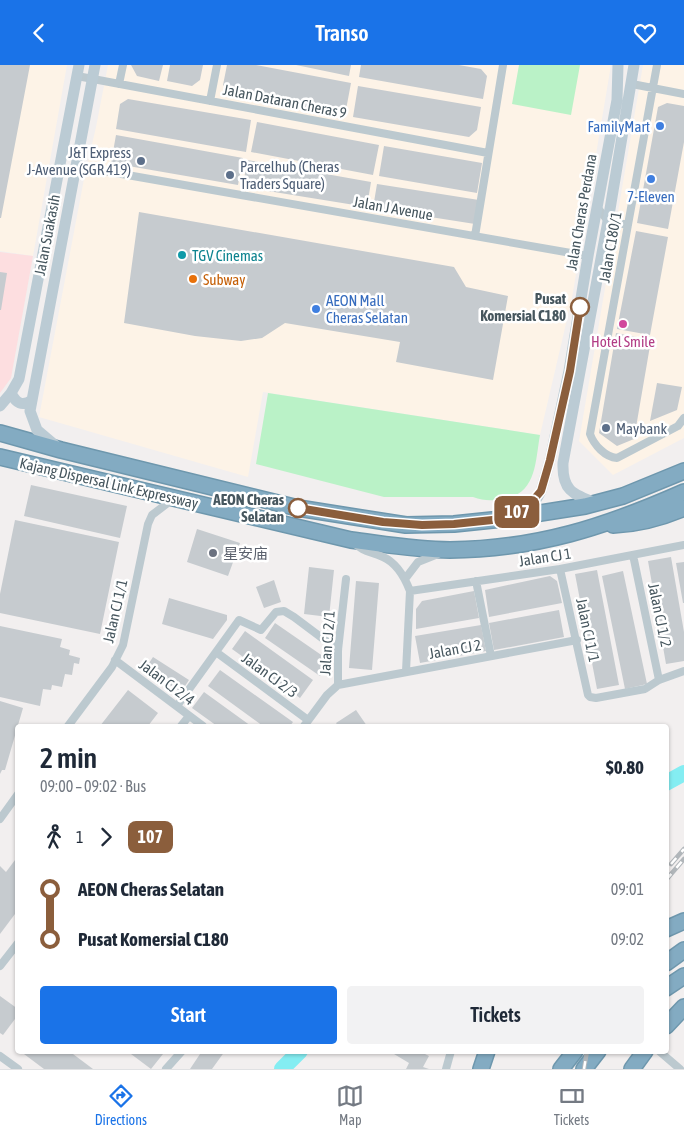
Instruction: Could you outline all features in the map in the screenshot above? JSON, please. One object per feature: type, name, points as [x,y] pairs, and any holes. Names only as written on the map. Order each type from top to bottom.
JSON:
[{"type":"highway","name":"Kajang Dispersal Link Expressway","points":[[0,433],[61,450],[298,508],[406,525],[454,524],[544,514],[623,496],[684,471]]},
{"type":"highway","name":"Kajang Dispersal Link Expressway","points":[[0,457],[351,539],[448,550],[494,548],[536,542],[599,526],[684,491]]},
{"type":"highway","points":[[650,485],[684,461]]},
{"type":"highway","points":[[599,526],[632,525],[665,516],[684,508]]},
{"type":"highway","points":[[669,928],[684,921]]},
{"type":"highway","points":[[669,961],[684,950]]},
{"type":"highway","points":[[669,986],[684,976]]},
{"type":"highway","points":[[669,1023],[684,1007]]},
{"type":"highway","points":[[480,1069],[486,1054]]},
{"type":"highway","points":[[561,1069],[573,1054]]},
{"type":"highway","points":[[584,1069],[596,1054]]},
{"type":"highway","points":[[632,1069],[643,1054]]},
{"type":"street","name":"Jalan Suakasih","points":[[31,406],[95,65]]},
{"type":"street","points":[[119,84],[123,65]]},
{"type":"street","points":[[210,101],[217,65]]},
{"type":"street","points":[[475,236],[503,65]]},
{"type":"street","points":[[618,65],[632,84],[684,94]]},
{"type":"street","name":"Jalan Cheras Perdana","points":[[502,519],[530,504],[541,491],[550,460],[570,371],[588,256],[617,100],[618,65]]},
{"type":"street","name":"Jalan Cheras Perdana","points":[[596,503],[577,496],[570,491],[562,476],[563,463],[608,221],[634,65]]},
{"type":"street","name":"Jalan C180/1","points":[[657,65],[590,434],[595,445],[611,457],[617,458],[678,426],[684,418]]},
{"type":"street","name":"Jalan Suakasih","points":[[0,406],[11,393],[19,379],[78,71]]},
{"type":"street","name":"Jalan Dataran Cheras 9","points":[[78,71],[92,79],[488,153]]},
{"type":"street","points":[[617,100],[632,84]]},
{"type":"street","name":"Jalan J Avenue","points":[[76,166],[588,256]]},
{"type":"street","points":[[597,207],[608,221],[628,225]]},
{"type":"street","points":[[593,231],[608,221]]},
{"type":"street","points":[[11,393],[14,400],[20,404],[31,406],[37,430],[61,450]]},
{"type":"street","name":"Jalan CJ 1/1","points":[[69,724],[115,660],[123,645],[148,524],[152,515],[174,498]]},
{"type":"street","points":[[351,539],[359,549],[366,553],[383,557],[391,562],[405,579],[410,591],[406,671]]},
{"type":"street","name":"Jalan CJ 1","points":[[410,591],[560,569],[684,545]]},
{"type":"street","points":[[405,579],[418,563],[448,550]]},
{"type":"street","name":"Jalan CJ 1/2","points":[[633,555],[659,680]]},
{"type":"street","name":"Jalan CJ 1/1","points":[[560,569],[588,695],[596,698],[632,692],[645,689],[659,680]]},
{"type":"street","name":"Jalan CJ 2/1","points":[[306,723],[327,695],[338,685],[338,650],[346,579]]},
{"type":"street","points":[[476,581],[491,656]]},
{"type":"street","points":[[177,706],[239,620],[261,630],[276,612],[284,611],[338,650]]},
{"type":"street","name":"Jalan CJ 2","points":[[338,685],[577,640]]},
{"type":"street","name":"Jalan CJ 2/3","points":[[216,652],[306,723]]},
{"type":"street","name":"Jalan CJ 2/4","points":[[115,660],[200,724]]},
{"type":"street","points":[[659,680],[684,671]]},
{"type":"street","points":[[182,724],[189,715]]},
{"type":"street","points":[[0,819],[15,798]]},
{"type":"street","points":[[0,966],[15,947]]},
{"type":"street","points":[[166,1069],[179,1054]]},
{"type":"street","points":[[446,1069],[450,1054]]},
{"type":"street","points":[[662,1054],[680,1069]]},
{"type":"street","points":[[0,1056],[18,1069]]},
{"type":"shaded area","points":[[0,65],[67,65],[33,256],[0,251]]},
{"type":"shaded area","points":[[108,65],[611,65],[572,298],[540,435],[263,392],[248,477],[39,417],[84,179]]},
{"type":"shaded area","points":[[643,65],[684,65],[684,438],[613,475],[579,441]]},
{"type":"shaded area","points":[[0,252],[33,256],[11,378],[0,393]]},
{"type":"green space","points":[[519,65],[580,65],[571,115],[512,104]]},
{"type":"green space","points":[[268,393],[540,435],[535,466],[528,484],[522,491],[514,496],[499,500],[484,500],[473,497],[384,497],[256,464]]},
{"type":"building","points":[[0,65],[30,65],[1,218],[0,218]]},
{"type":"building","points":[[131,65],[163,65],[159,81],[137,76]]},
{"type":"building","points":[[170,65],[203,65],[200,80],[192,86],[167,81]]},
{"type":"building","points":[[227,65],[256,65],[351,83],[345,115],[230,92],[223,85]]},
{"type":"building","points":[[296,65],[351,65],[349,76]]},
{"type":"building","points":[[361,65],[459,65],[481,69],[487,76],[483,99],[359,77]]},
{"type":"building","points":[[358,86],[481,107],[477,130],[469,137],[353,117]]},
{"type":"building","points":[[128,99],[251,120],[246,152],[116,129],[120,104]]},
{"type":"building","points":[[667,103],[684,106],[684,142],[668,229],[637,223],[658,107]]},
{"type":"building","points":[[257,122],[379,145],[373,175],[251,152]]},
{"type":"building","points":[[116,135],[243,158],[238,185],[111,163]]},
{"type":"building","points":[[384,146],[482,163],[477,193],[379,176]]},
{"type":"building","points":[[247,160],[371,182],[367,207],[243,187]]},
{"type":"building","points":[[377,184],[479,200],[475,224],[373,208]]},
{"type":"building","name":"AEON Mall Cheras Selatan","points":[[139,212],[454,267],[466,287],[508,296],[493,380],[396,362],[400,342],[285,323],[262,338],[241,341],[195,336],[124,323]]},
{"type":"building","points":[[636,231],[668,237],[650,335],[617,329]]},
{"type":"building","points":[[0,272],[7,273],[1,310],[0,310]]},
{"type":"building","points":[[616,333],[651,340],[634,439],[617,446],[599,433]]},
{"type":"building","points":[[657,383],[682,387],[677,410],[650,421]]},
{"type":"building","points":[[31,485],[127,506],[120,538],[24,516]]},
{"type":"building","points":[[15,520],[119,542],[100,634],[0,613],[0,594]]},
{"type":"building","name":"星安庙","points":[[197,529],[240,543],[228,576],[187,562]]},
{"type":"building","points":[[671,557],[684,632],[684,661],[666,664],[648,561]]},
{"type":"building","points":[[684,562],[684,603],[683,603],[676,563]]},
{"type":"building","points":[[309,567],[334,570],[329,617],[304,614]]},
{"type":"building","points":[[597,570],[619,685],[597,689],[575,574]]},
{"type":"building","points":[[623,571],[647,684],[625,689],[602,576]]},
{"type":"building","points":[[550,576],[557,581],[562,603],[489,617],[485,590]]},
{"type":"building","points":[[274,580],[281,602],[264,608],[256,587]]},
{"type":"building","points":[[356,581],[379,583],[372,670],[349,668]]},
{"type":"building","points":[[474,591],[479,618],[416,629],[416,609],[422,601]]},
{"type":"building","points":[[169,598],[227,615],[227,620],[213,639],[162,624]]},
{"type":"building","points":[[559,610],[564,637],[494,650],[489,623]]},
{"type":"building","points":[[275,623],[330,661],[320,676],[265,638]]},
{"type":"building","points":[[481,625],[486,651],[420,663],[415,636]]},
{"type":"building","points":[[0,626],[62,639],[60,647],[70,650],[69,655],[80,658],[79,664],[74,663],[72,675],[65,674],[62,687],[52,685],[51,690],[43,689],[40,706],[0,697]]},
{"type":"building","points":[[245,631],[313,680],[300,698],[232,649]]},
{"type":"building","points":[[153,657],[189,680],[181,692],[145,669]]},
{"type":"building","points":[[220,670],[293,722],[292,724],[260,724],[208,686]]},
{"type":"building","points":[[128,690],[158,713],[150,724],[102,724]]},
{"type":"building","points":[[204,692],[248,724],[214,724],[192,708]]},
{"type":"building","points":[[0,701],[23,708],[18,724],[15,724],[15,736],[5,770],[2,770],[0,774]]},
{"type":"building","points":[[356,710],[366,724],[337,724]]},
{"type":"building","points":[[15,860],[15,914],[0,934],[0,866],[6,872]]},
{"type":"building","points":[[0,996],[15,1007],[15,1019],[3,1035],[0,1033]]},
{"type":"building","points":[[24,1054],[73,1054],[93,1069],[44,1069]]},
{"type":"building","points":[[131,1054],[163,1054],[151,1069]]},
{"type":"building","points":[[200,1054],[223,1054],[212,1069],[190,1069]]},
{"type":"building","points":[[394,1054],[425,1054],[429,1056],[423,1067],[429,1069],[406,1069],[409,1063]]},
{"type":"waterway","points":[[669,781],[684,773]]},
{"type":"waterway","points":[[282,1069],[297,1054]]},
{"type":"railway","points":[[671,864],[684,849]]},
{"type":"railway","points":[[669,876],[684,859]]},
{"type":"railway","points":[[584,1069],[586,1054]]},
{"type":"bus line","name":"107","points":[[298,508],[383,522],[422,525],[502,519],[530,504],[541,491],[550,460],[570,371],[580,307]]},
{"type":"place","name":"FamilyMart","points":[[660,126]]},
{"type":"place","name":"J&T Express J-Avenue (SGR 419)","points":[[141,161]]},
{"type":"place","name":"Parcelhub (Cheras Traders Square)","points":[[230,175]]},
{"type":"place","name":"7-Eleven","points":[[651,179]]},
{"type":"place","name":"TGV Cinemas","points":[[182,255]]},
{"type":"place","name":"Subway","points":[[193,279]]},
{"type":"place","name":"Pusat Komersial C180","points":[[580,307]]},
{"type":"place","name":"AEON Mall Cheras Selatan","points":[[316,309]]},
{"type":"place","name":"Hotel Smile","points":[[623,324]]},
{"type":"place","name":"Maybank","points":[[606,428]]},
{"type":"place","name":"AEON Cheras Selatan","points":[[298,508]]},
{"type":"place","name":"星安庙","points":[[213,553]]}]
